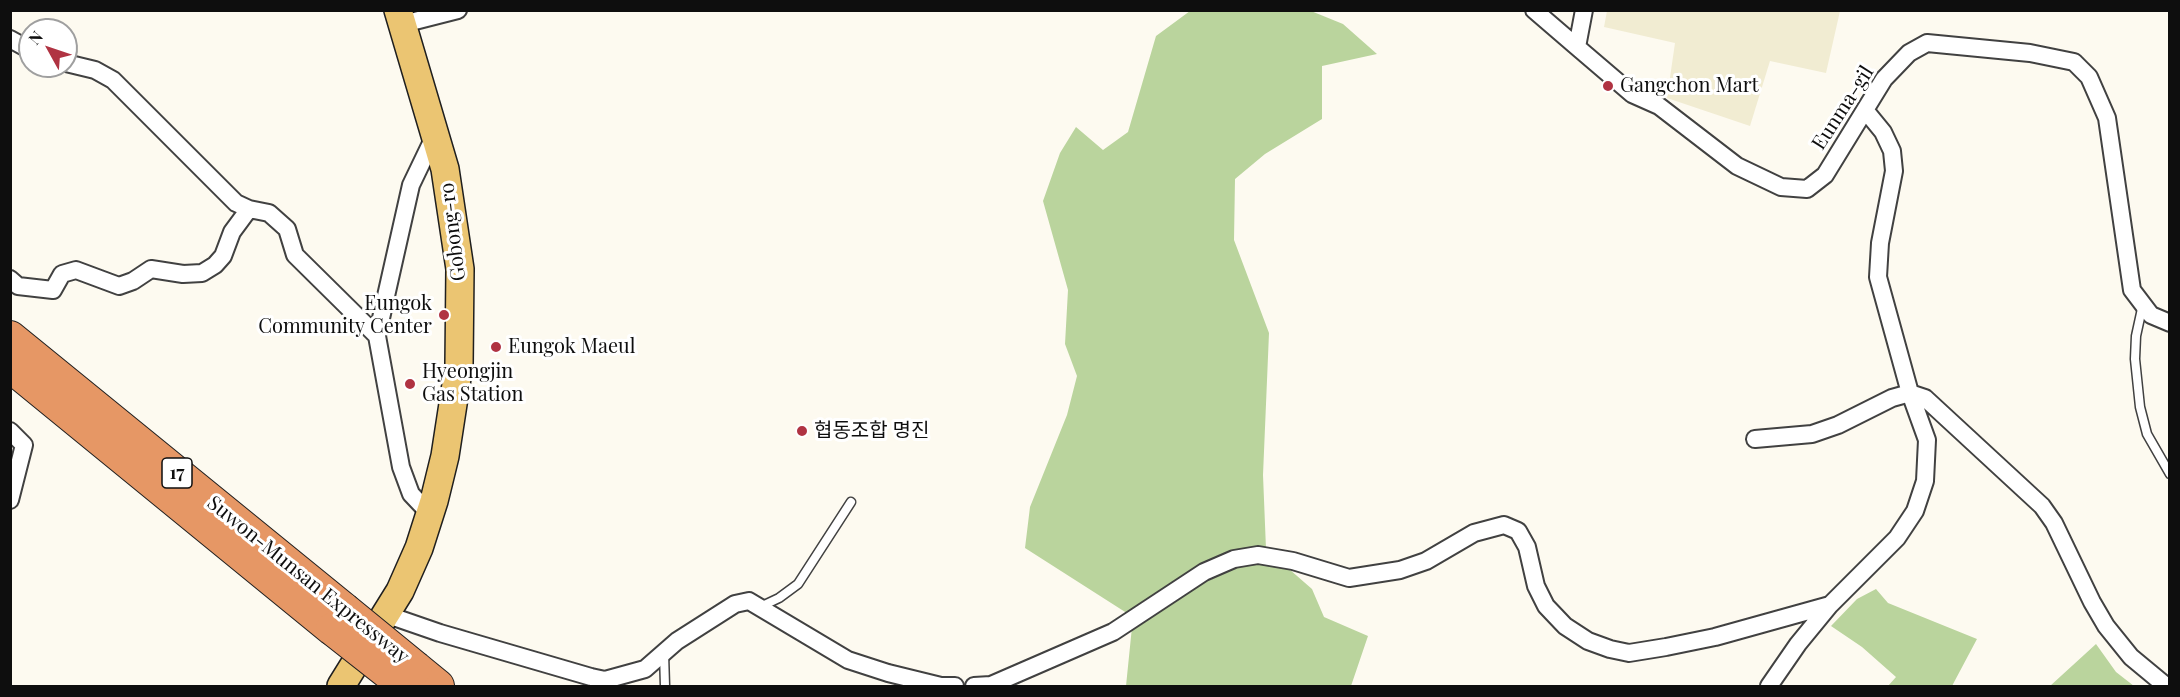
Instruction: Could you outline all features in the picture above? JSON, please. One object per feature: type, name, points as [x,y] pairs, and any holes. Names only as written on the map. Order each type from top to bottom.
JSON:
[{"type":"highway","name":"Suwon-Munsan Expressway","points":[[10,337],[338,619]]},
{"type":"highway","name":"Suwon-Munsan Expressway","points":[[10,366],[420,680]]},
{"type":"main road","name":"Gobong-ro","points":[[340,687],[400,591],[430,514],[445,456],[459,365],[460,269],[446,169],[401,17]]},
{"type":"street","points":[[401,17],[458,10]]},
{"type":"street","name":"Eunma-gil","points":[[1534,10],[1632,94],[1659,106],[1737,166],[1782,187],[1807,189],[1825,175],[1884,79],[1909,53],[1928,43],[2030,53],[2074,62],[2089,77],[2107,118],[2132,290],[2151,315],[2169,323]]},
{"type":"street","points":[[1577,47],[1584,10]]},
{"type":"street","points":[[78,66],[95,70],[113,80],[236,203],[249,209],[269,213],[287,229],[295,255],[377,336]]},
{"type":"street","points":[[1769,687],[1798,644],[1830,605],[1897,538],[1915,512],[1924,481],[1927,440],[1910,393],[1878,277],[1880,243],[1894,171],[1892,150],[1883,132],[1865,110]]},
{"type":"street","points":[[430,514],[411,494],[401,467],[377,336],[411,185],[435,135]]},
{"type":"street","points":[[10,279],[18,286],[52,290],[62,274],[76,270],[119,286],[133,281],[151,269],[183,274],[202,273],[215,265],[223,256],[232,232],[249,209]]},
{"type":"street","points":[[1755,439],[1812,434],[1838,425],[1892,398],[1910,393],[1925,398],[2042,506],[2054,523],[2092,603],[2106,626],[2131,657],[2166,687]]},
{"type":"street","points":[[10,431],[24,445],[10,500]]},
{"type":"street","points":[[974,687],[991,685],[1113,632],[1204,572],[1234,559],[1258,555],[1293,561],[1349,578],[1400,570],[1426,561],[1474,533],[1504,525],[1518,531],[1527,548],[1536,586],[1546,606],[1565,626],[1588,641],[1610,649],[1629,653],[1676,645],[1830,605]]},
{"type":"street","points":[[386,614],[440,633],[605,680],[645,669],[677,641],[735,604],[749,601],[848,660],[888,673],[941,686],[955,687]]},
{"type":"lane","points":[[2143,304],[2136,336],[2135,359],[2140,407],[2147,434],[2169,474]]},
{"type":"lane","points":[[760,607],[779,598],[798,584],[851,502]]},
{"type":"lane","points":[[664,652],[665,687]]},
{"type":"shaded area","points":[[1607,10],[1840,11],[1826,73],[1770,61],[1750,126],[1667,98],[1675,43],[1604,27]]},
{"type":"green space","points":[[1190,11],[1311,11],[1343,24],[1377,54],[1322,66],[1322,119],[1265,154],[1235,179],[1234,240],[1269,333],[1263,475],[1266,549],[1312,589],[1324,617],[1368,636],[1351,686],[1126,686],[1133,617],[1025,548],[1030,507],[1067,415],[1077,376],[1065,344],[1068,290],[1043,201],[1060,153],[1076,127],[1103,150],[1128,132],[1156,36]]},
{"type":"green space","points":[[1876,589],[1888,603],[1977,639],[1952,686],[1888,686],[1896,677],[1862,647],[1831,626],[1857,599]]},
{"type":"green space","points":[[2096,644],[2116,672],[2134,686],[2050,686]]},
{"type":"place","name":"Gangchon Mart","points":[[1608,86]]},
{"type":"place","name":"Eungok Community Center","points":[[444,315]]},
{"type":"place","name":"Eungok Maeul","points":[[496,347]]},
{"type":"place","name":"Hyeongjin Gas Station","points":[[410,384]]},
{"type":"place","name":"협동조합 명진","points":[[802,431]]}]
